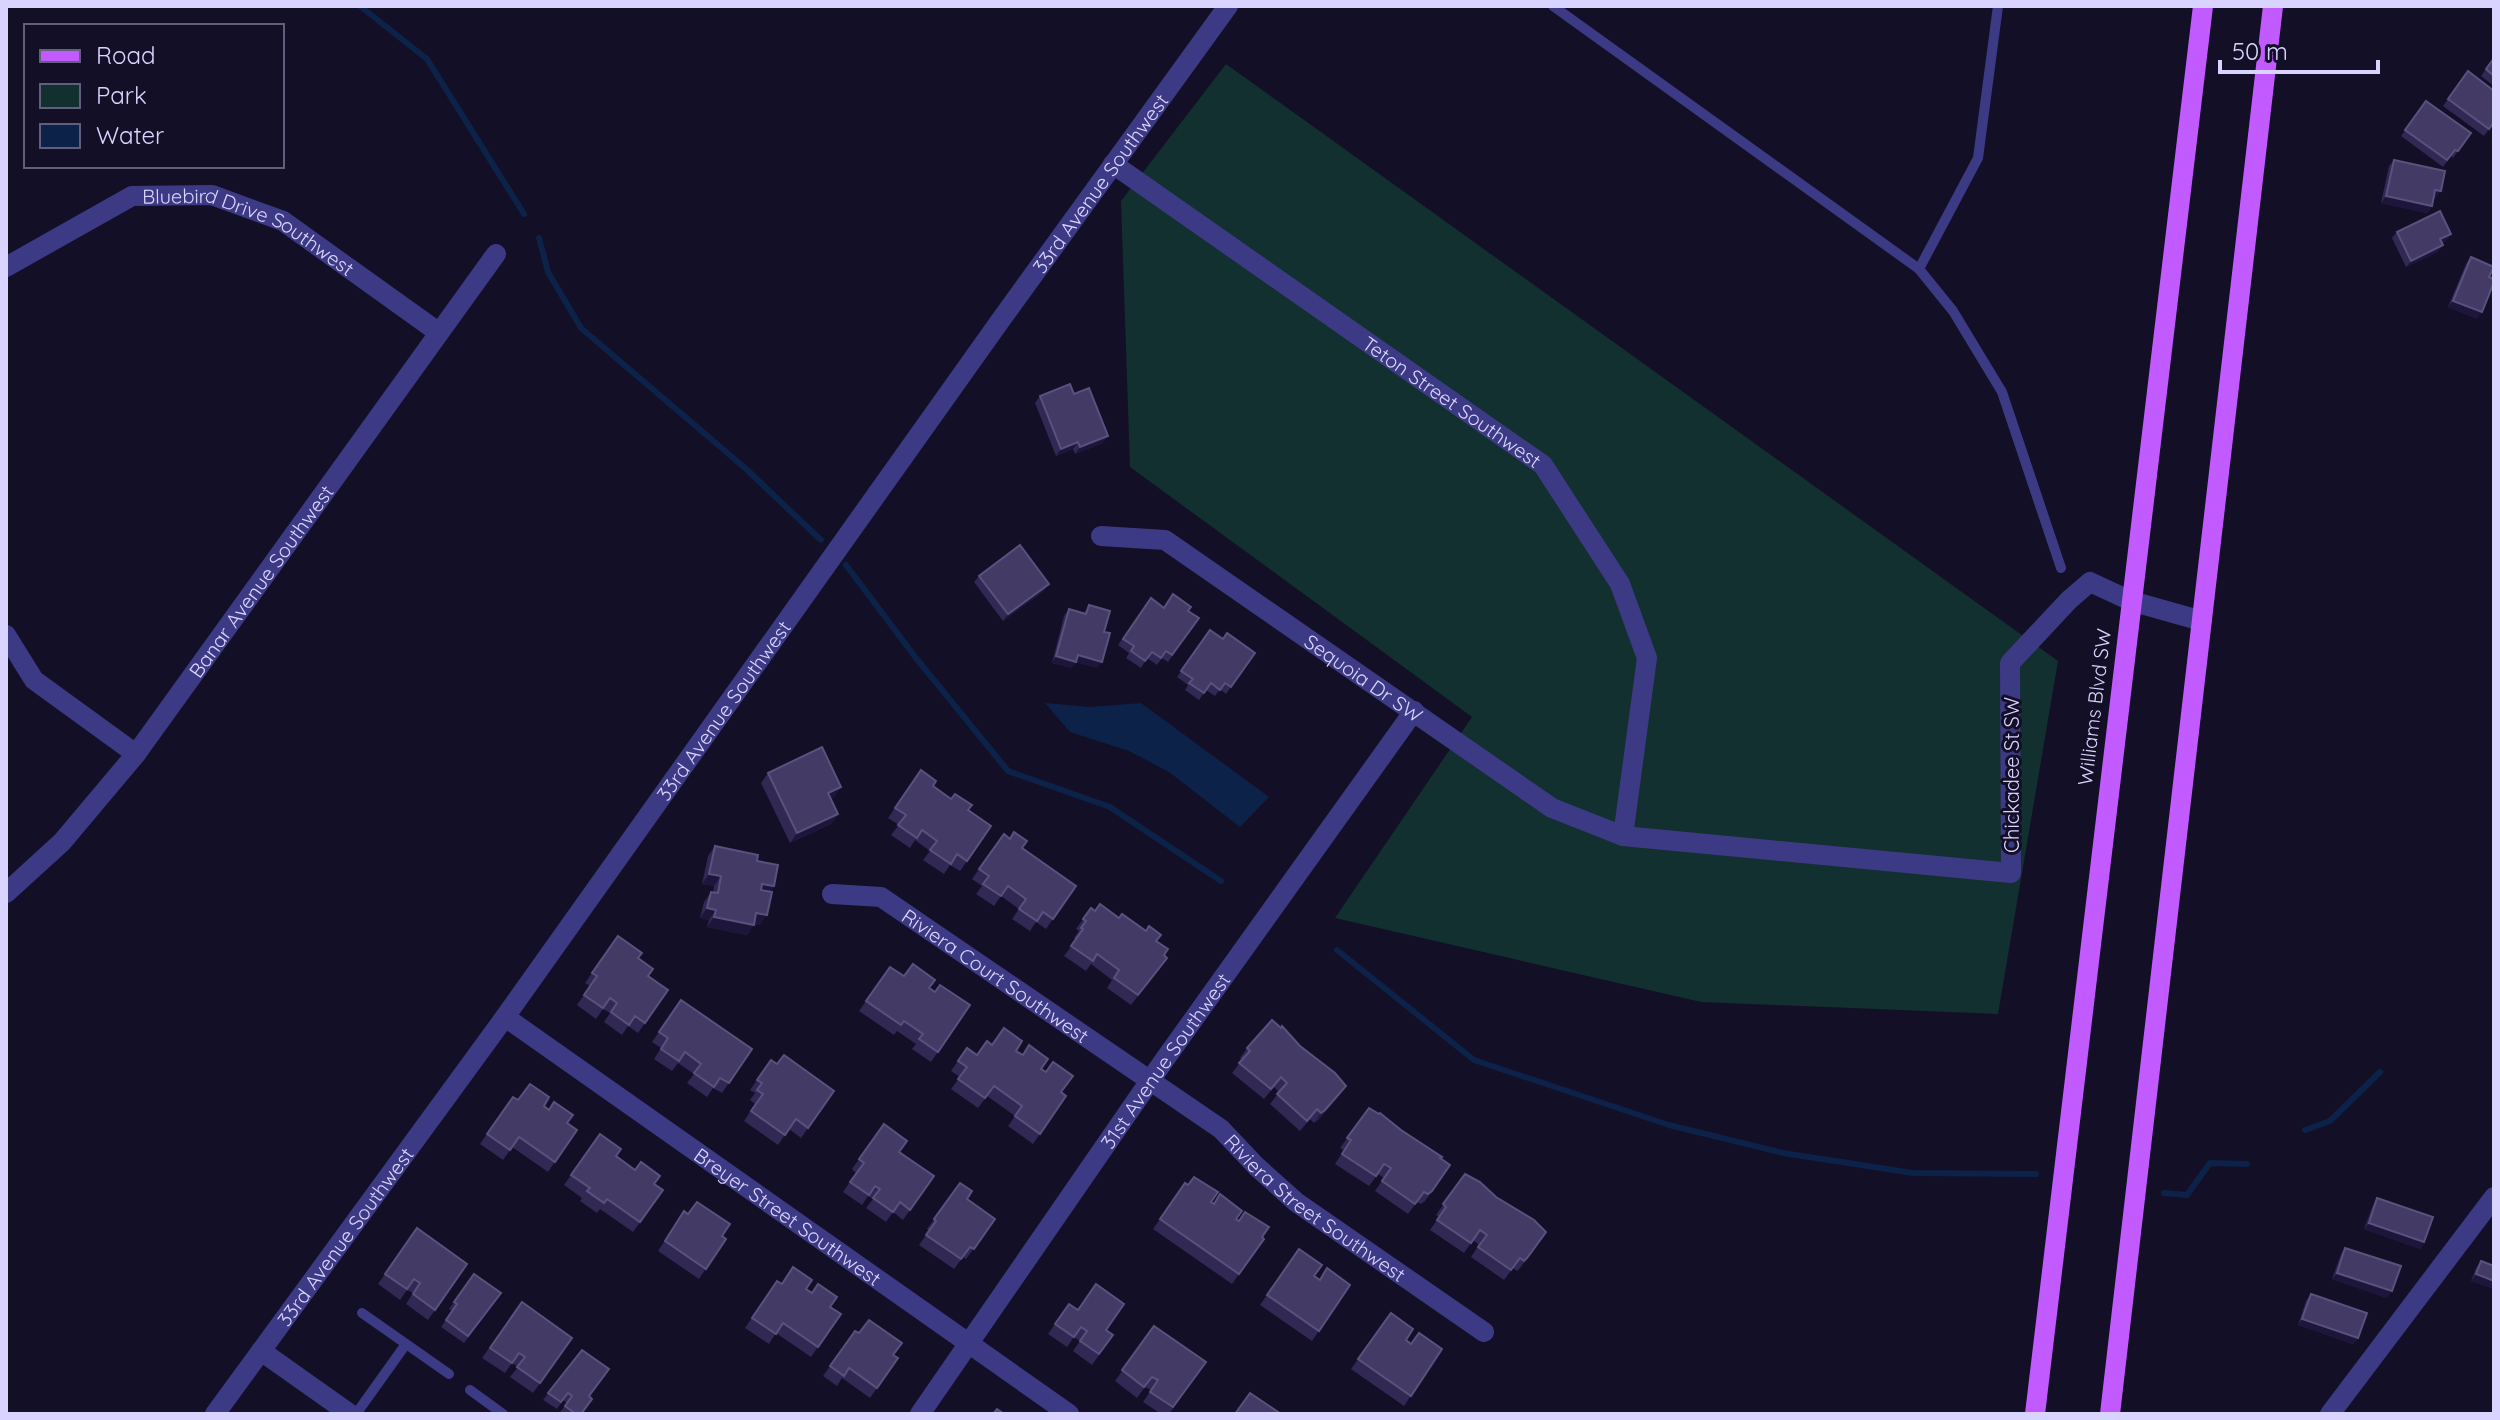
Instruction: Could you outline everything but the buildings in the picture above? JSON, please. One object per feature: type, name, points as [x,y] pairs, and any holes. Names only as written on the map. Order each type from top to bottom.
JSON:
[{"type":"main road","name":"Williams Blvd SW","points":[[2035,1414],[2203,6]]},
{"type":"main road","points":[[2110,1414],[2273,6]]},
{"type":"street","name":"33rd Avenue Southwest","points":[[215,1414],[505,1017],[1228,6]]},
{"type":"street","name":"Teton Street Southwest","points":[[1113,164],[1543,465],[1620,584],[1647,658],[1623,836]]},
{"type":"street","name":"Bluebird Drive Southwest","points":[[6,267],[132,196],[212,195],[283,221],[438,332]]},
{"type":"street","name":"Banar Avenue Southwest","points":[[6,893],[62,842],[136,754],[496,254]]},
{"type":"street","name":"Sequoia Dr SW","points":[[1101,536],[1165,540],[1552,808],[1623,836]]},
{"type":"street","name":"Chickadee St SW","points":[[1623,836],[2011,873],[2010,663],[2090,582],[2131,601],[2202,621]]},
{"type":"street","points":[[6,635],[34,680],[136,754]]},
{"type":"street","name":"31st Avenue Southwest","points":[[920,1414],[1150,1080],[1414,711]]},
{"type":"street","name":"Riviera Court Southwest","points":[[832,894],[881,897],[1150,1080]]},
{"type":"street","name":"Breyer Street Southwest","points":[[505,1017],[1069,1414]]},
{"type":"street","name":"Riviera Street Southwest","points":[[1150,1080],[1221,1129],[1296,1202],[1484,1332]]},
{"type":"street","points":[[2330,1414],[2494,1197]]},
{"type":"street","points":[[261,1351],[350,1414]]},
{"type":"lane","points":[[1553,6],[1919,269],[1953,311],[2002,392],[2061,568]]},
{"type":"lane","points":[[1919,269],[1978,158],[1998,6]]},
{"type":"lane","points":[[362,1313],[449,1374]]},
{"type":"lane","points":[[356,1414],[406,1344]]},
{"type":"lane","points":[[470,1390],[503,1414]]},
{"type":"green space","points":[[1226,64],[2058,661],[1998,1014],[1701,1002],[1335,918],[1472,717],[1130,467],[1121,201]]},
{"type":"water","points":[[1045,703],[1090,707],[1141,703],[1269,797],[1240,827],[1169,772],[1129,751],[1070,732]]},
{"type":"waterway","points":[[360,6],[427,59],[524,214]]},
{"type":"waterway","points":[[539,238],[548,272],[581,328],[745,468],[821,540]]},
{"type":"waterway","points":[[846,565],[916,658],[1008,771],[1110,807],[1221,881]]},
{"type":"waterway","points":[[1337,950],[1474,1060],[1669,1125],[1783,1153],[1913,1173],[2036,1174]]},
{"type":"waterway","points":[[2305,1130],[2330,1121],[2380,1072]]},
{"type":"waterway","points":[[2164,1193],[2187,1195],[2210,1163],[2247,1164]]}]
